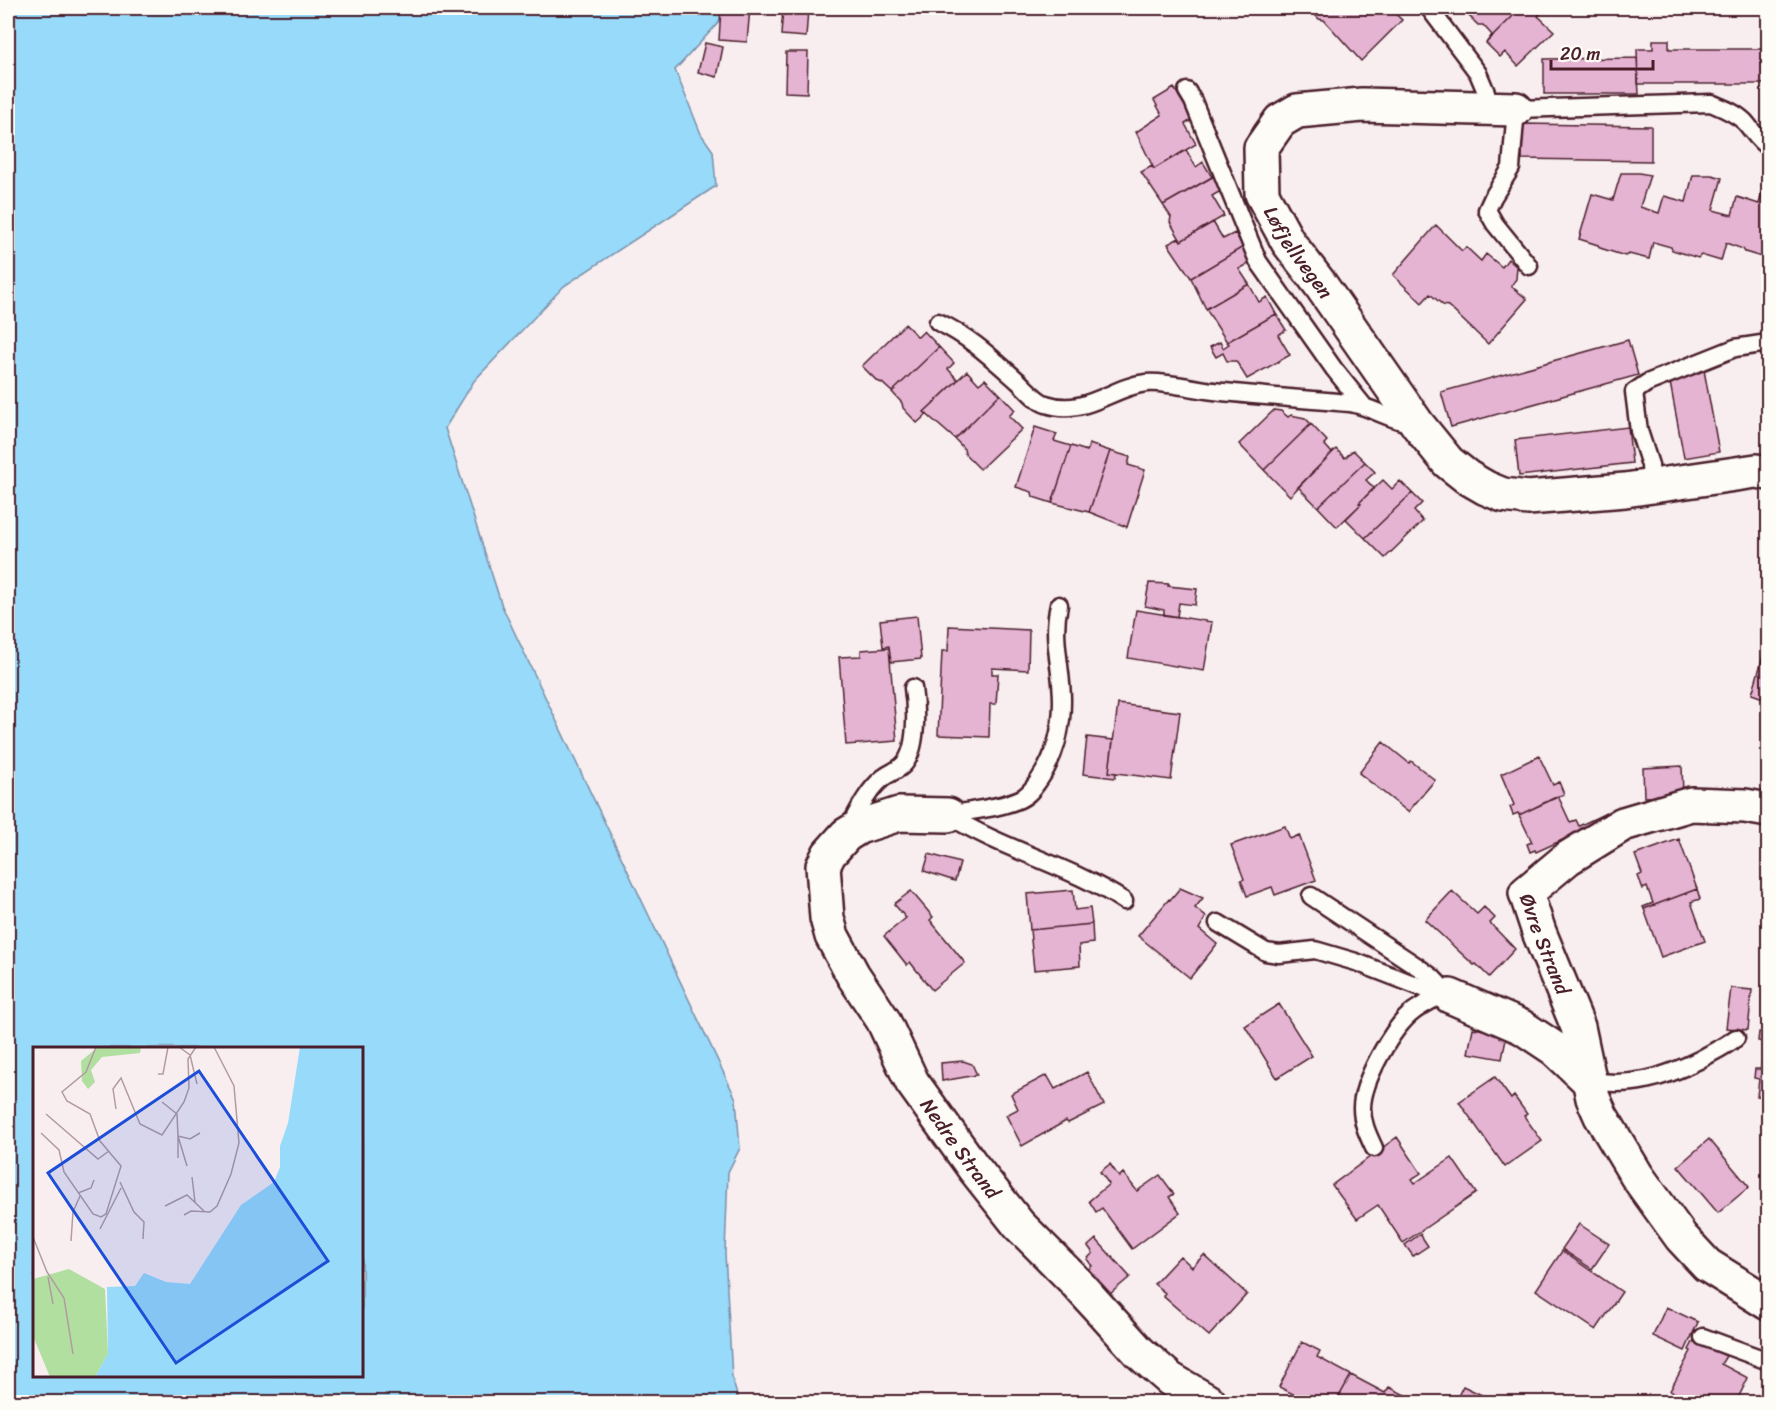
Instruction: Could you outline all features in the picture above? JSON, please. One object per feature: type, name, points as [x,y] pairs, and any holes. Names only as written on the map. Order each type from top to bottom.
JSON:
[{"type":"street","name":"Løfjellvegen","points":[[1500,108],[1362,105],[1297,111],[1280,121],[1261,148],[1262,194],[1288,242],[1418,425],[1448,462],[1467,477],[1503,495],[1528,498],[1651,486],[1756,471],[1768,473]]},
{"type":"street","name":"Øvre Strand","points":[[1768,810],[1745,806],[1691,804],[1623,824],[1568,858],[1526,892],[1539,932],[1578,1027],[1593,1098],[1601,1116],[1637,1176],[1681,1237],[1707,1265],[1768,1303]]},
{"type":"street","name":"Nedre Strand","points":[[948,815],[898,814],[859,827],[846,835],[829,854],[823,866],[827,918],[832,936],[853,975],[883,1020],[912,1082],[973,1167],[1019,1225],[1071,1276],[1139,1352],[1170,1379],[1209,1402]]},
{"type":"street","name":"Øvre Strand","points":[[1450,996],[1522,1028],[1555,1049],[1589,1081]]},
{"type":"lane","points":[[1429,8],[1478,73],[1486,92],[1500,108],[1511,168],[1487,210],[1495,224],[1529,266]]},
{"type":"lane","name":"Løfjellvegen","points":[[1187,91],[1258,261],[1334,369],[1363,405]]},
{"type":"lane","name":"Løfjellvegen","points":[[1500,108],[1711,103],[1726,109],[1744,121],[1768,147]]},
{"type":"lane","name":"Løfjellvegen","points":[[938,322],[955,330],[982,350],[1044,404],[1060,407],[1078,406],[1148,382],[1214,391],[1363,405],[1405,423],[1418,425]]},
{"type":"lane","points":[[1651,486],[1650,465],[1639,430],[1634,392],[1647,383],[1735,348],[1768,343]]},
{"type":"lane","name":"Nedre Strand","points":[[948,815],[991,808],[1022,798],[1031,791],[1044,772],[1055,751],[1062,702],[1054,624],[1059,605]]},
{"type":"lane","name":"Nedre Strand","points":[[846,835],[860,807],[881,779],[903,765],[910,753],[916,709],[913,688]]},
{"type":"lane","name":"Nedre Strand","points":[[948,815],[978,832],[1104,888],[1124,902]]},
{"type":"lane","name":"Øvre Strand","points":[[1311,896],[1425,972],[1450,996]]},
{"type":"lane","name":"Øvre Strand","points":[[1218,923],[1266,952],[1279,954],[1315,950],[1356,962],[1450,996]]},
{"type":"lane","points":[[1374,1148],[1365,1129],[1362,1108],[1365,1087],[1381,1055],[1412,1012],[1442,994],[1450,996]]},
{"type":"lane","points":[[1589,1081],[1626,1084],[1652,1080],[1690,1064],[1736,1038]]},
{"type":"lane","points":[[1703,1337],[1768,1361]]},
{"type":"water","points":[[8,8],[732,8],[675,70],[701,134],[713,151],[716,186],[564,286],[474,381],[445,428],[502,606],[736,1099],[740,1148],[728,1172],[725,1253],[732,1378],[739,1402],[8,1402]]},
{"type":"building","points":[[721,8],[750,8],[747,42],[719,40]]},
{"type":"building","points":[[783,8],[808,10],[806,37],[781,35]]},
{"type":"building","points":[[1308,8],[1389,8],[1402,20],[1361,61],[1324,20],[1319,19]]},
{"type":"building","points":[[1472,8],[1521,8],[1486,43],[1492,35],[1483,25],[1478,25],[1466,13]]},
{"type":"building","points":[[1521,8],[1539,8],[1543,11],[1538,16],[1554,31],[1518,66],[1505,52],[1500,57],[1486,43]]},
{"type":"building","points":[[1653,40],[1669,40],[1669,49],[1768,49],[1768,84],[1638,84],[1637,49],[1653,49]]},
{"type":"building","points":[[705,43],[723,47],[717,77],[698,72]]},
{"type":"building","points":[[786,52],[808,52],[807,93],[785,92]]},
{"type":"building","points":[[1637,58],[1639,94],[1544,94],[1544,59]]},
{"type":"building","points":[[1174,88],[1193,119],[1185,124],[1196,144],[1154,169],[1136,132],[1162,115],[1154,100]]},
{"type":"building","points":[[1523,124],[1651,126],[1651,161],[1522,159]]},
{"type":"building","points":[[1186,150],[1196,167],[1203,162],[1212,177],[1163,205],[1141,172],[1152,166],[1154,169]]},
{"type":"building","points":[[1621,173],[1650,175],[1640,207],[1659,213],[1664,196],[1686,202],[1693,175],[1712,175],[1722,178],[1713,210],[1732,215],[1737,197],[1759,204],[1766,177],[1768,177],[1768,259],[1726,243],[1721,261],[1701,255],[1698,258],[1653,242],[1649,259],[1629,254],[1625,256],[1579,239],[1592,194],[1613,200]]},
{"type":"building","points":[[1216,175],[1224,189],[1212,196],[1224,216],[1181,241],[1163,205]]},
{"type":"building","points":[[1213,222],[1223,239],[1235,233],[1243,247],[1191,278],[1168,244],[1179,238],[1181,241]]},
{"type":"building","points":[[1436,225],[1462,251],[1466,247],[1481,261],[1486,254],[1502,267],[1508,259],[1517,267],[1516,279],[1511,286],[1527,299],[1488,344],[1448,306],[1443,305],[1430,294],[1422,303],[1393,275]]},
{"type":"building","points":[[1243,247],[1252,262],[1239,269],[1249,284],[1206,309],[1191,278]]},
{"type":"building","points":[[1249,284],[1259,302],[1267,297],[1276,314],[1227,342],[1206,309]]},
{"type":"building","points":[[1276,314],[1286,330],[1278,335],[1290,355],[1247,379],[1236,361],[1227,361],[1223,353],[1216,357],[1210,347],[1220,342],[1223,348],[1229,344],[1227,342]]},
{"type":"building","points":[[905,324],[918,337],[924,331],[939,347],[892,392],[862,366]]},
{"type":"building","points":[[1628,340],[1638,375],[1451,427],[1441,392]]},
{"type":"building","points":[[939,347],[954,363],[948,369],[958,380],[924,412],[927,414],[917,423],[892,392]]},
{"type":"building","points":[[1704,370],[1719,452],[1684,458],[1669,377]]},
{"type":"building","points":[[967,371],[979,384],[985,379],[1000,394],[955,439],[924,412]]},
{"type":"building","points":[[1000,394],[1015,410],[1009,416],[1022,429],[980,469],[965,454],[964,449],[955,439]]},
{"type":"building","points":[[1274,410],[1281,411],[1288,417],[1291,415],[1305,418],[1311,424],[1264,470],[1239,444]]},
{"type":"building","points":[[1311,424],[1327,441],[1324,444],[1332,453],[1290,496],[1264,470]]},
{"type":"building","points":[[1035,427],[1057,434],[1054,441],[1071,446],[1052,503],[1033,497],[1032,492],[1016,487]]},
{"type":"building","points":[[1628,427],[1632,463],[1519,476],[1515,440]]},
{"type":"building","points":[[1089,444],[1110,451],[1089,512],[1052,503],[1071,446],[1087,451]]},
{"type":"building","points":[[1336,449],[1345,458],[1353,450],[1365,462],[1318,507],[1298,487]]},
{"type":"building","points":[[1110,451],[1130,457],[1128,465],[1145,470],[1127,527],[1089,512]]},
{"type":"building","points":[[1365,462],[1375,472],[1366,480],[1374,488],[1337,527],[1318,507]]},
{"type":"building","points":[[1383,480],[1392,489],[1400,481],[1412,493],[1365,538],[1346,519]]},
{"type":"building","points":[[1412,493],[1422,503],[1414,511],[1423,521],[1385,558],[1365,538]]},
{"type":"building","points":[[1149,583],[1197,589],[1195,605],[1179,603],[1177,617],[1164,615],[1164,610],[1145,606]]},
{"type":"building","points":[[1136,610],[1212,622],[1204,671],[1128,658]]},
{"type":"building","points":[[917,616],[921,659],[891,662],[889,646],[883,647],[880,620]]},
{"type":"building","points":[[949,626],[1029,630],[1028,670],[992,668],[992,674],[998,674],[996,704],[990,704],[989,737],[938,735],[942,651],[948,651]]},
{"type":"building","points":[[889,648],[897,741],[846,745],[839,657],[861,656],[861,650]]},
{"type":"building","points":[[1764,653],[1768,654],[1768,700],[1752,694]]},
{"type":"building","points":[[1118,704],[1180,712],[1171,780],[1109,772]]},
{"type":"building","points":[[1087,737],[1113,740],[1109,772],[1116,773],[1115,778],[1083,774]]},
{"type":"building","points":[[1383,742],[1435,780],[1408,812],[1359,773]]},
{"type":"building","points":[[1539,756],[1553,785],[1559,782],[1564,794],[1519,815],[1518,813],[1513,815],[1510,807],[1514,805],[1501,774]]},
{"type":"building","points":[[1682,766],[1683,796],[1644,797],[1643,768]]},
{"type":"building","points":[[1558,796],[1570,822],[1576,820],[1579,826],[1608,812],[1611,818],[1536,852],[1535,850],[1530,852],[1527,844],[1532,842],[1519,815]]},
{"type":"building","points":[[1285,826],[1290,839],[1299,835],[1316,880],[1275,895],[1272,887],[1247,896],[1241,880],[1244,879],[1231,845]]},
{"type":"building","points":[[1679,839],[1697,889],[1644,909],[1643,907],[1653,903],[1647,887],[1643,889],[1638,876],[1642,874],[1635,855]]},
{"type":"building","points":[[929,854],[960,863],[955,881],[924,871]]},
{"type":"building","points":[[1180,888],[1203,898],[1195,908],[1206,917],[1199,929],[1217,944],[1190,978],[1138,936]]},
{"type":"building","points":[[1697,889],[1700,899],[1691,902],[1705,941],[1661,957],[1644,909]]},
{"type":"building","points":[[1073,890],[1075,910],[1090,908],[1092,924],[1030,930],[1027,894]]},
{"type":"building","points":[[911,891],[933,917],[930,920],[965,963],[932,990],[910,962],[907,965],[884,936],[906,918],[894,904]]},
{"type":"building","points":[[1452,891],[1477,914],[1484,907],[1495,918],[1490,923],[1515,949],[1489,977],[1425,920]]},
{"type":"building","points":[[1092,924],[1093,943],[1079,945],[1080,966],[1034,970],[1030,930]]},
{"type":"building","points":[[1731,988],[1752,990],[1748,1030],[1726,1028]]},
{"type":"building","points":[[1279,1004],[1312,1056],[1277,1078],[1245,1026]]},
{"type":"building","points":[[1767,1016],[1768,1059],[1762,1059],[1763,1042],[1758,1041],[1759,1032],[1765,1033]]},
{"type":"building","points":[[1473,1028],[1507,1034],[1502,1059],[1468,1053]]},
{"type":"building","points":[[1762,1059],[1768,1059],[1768,1097],[1757,1096],[1759,1079],[1754,1078],[1755,1069],[1761,1069]]},
{"type":"building","points":[[963,1061],[972,1064],[977,1075],[942,1081],[941,1063]]},
{"type":"building","points":[[1087,1072],[1104,1105],[1068,1123],[1066,1121],[1022,1146],[1006,1115],[1018,1109],[1011,1094],[1047,1075],[1055,1089]]},
{"type":"building","points":[[1495,1077],[1511,1099],[1514,1096],[1527,1114],[1524,1116],[1542,1141],[1505,1167],[1459,1102]]},
{"type":"building","points":[[1397,1137],[1421,1173],[1412,1179],[1415,1183],[1452,1158],[1476,1193],[1403,1243],[1378,1205],[1357,1219],[1332,1185]]},
{"type":"building","points":[[1709,1139],[1749,1187],[1718,1213],[1678,1166]]},
{"type":"building","points":[[1110,1164],[1119,1177],[1123,1173],[1137,1191],[1160,1175],[1174,1194],[1169,1197],[1180,1213],[1132,1249],[1102,1208],[1096,1212],[1089,1201],[1109,1184],[1100,1172]]},
{"type":"building","points":[[1579,1224],[1609,1244],[1592,1269],[1562,1249]]},
{"type":"building","points":[[1420,1234],[1428,1246],[1413,1256],[1405,1245]]},
{"type":"building","points":[[1096,1239],[1130,1277],[1104,1299],[1083,1274],[1092,1266],[1087,1259],[1093,1253],[1088,1246]]},
{"type":"building","points":[[1562,1251],[1622,1292],[1596,1330],[1536,1290]]},
{"type":"building","points":[[1204,1255],[1247,1294],[1209,1336],[1163,1296],[1165,1293],[1154,1284],[1180,1256],[1192,1267]]},
{"type":"building","points":[[1666,1307],[1698,1322],[1685,1351],[1653,1336]]},
{"type":"building","points":[[1694,1340],[1726,1356],[1721,1364],[1748,1378],[1736,1402],[1693,1402],[1670,1391],[1691,1351],[1689,1350]]},
{"type":"building","points":[[1302,1342],[1320,1351],[1317,1357],[1351,1375],[1336,1402],[1309,1402],[1279,1387]]},
{"type":"building","points":[[1351,1375],[1385,1393],[1389,1387],[1407,1396],[1403,1402],[1336,1402]]},
{"type":"building","points":[[1463,1386],[1496,1402],[1455,1402]]}]
